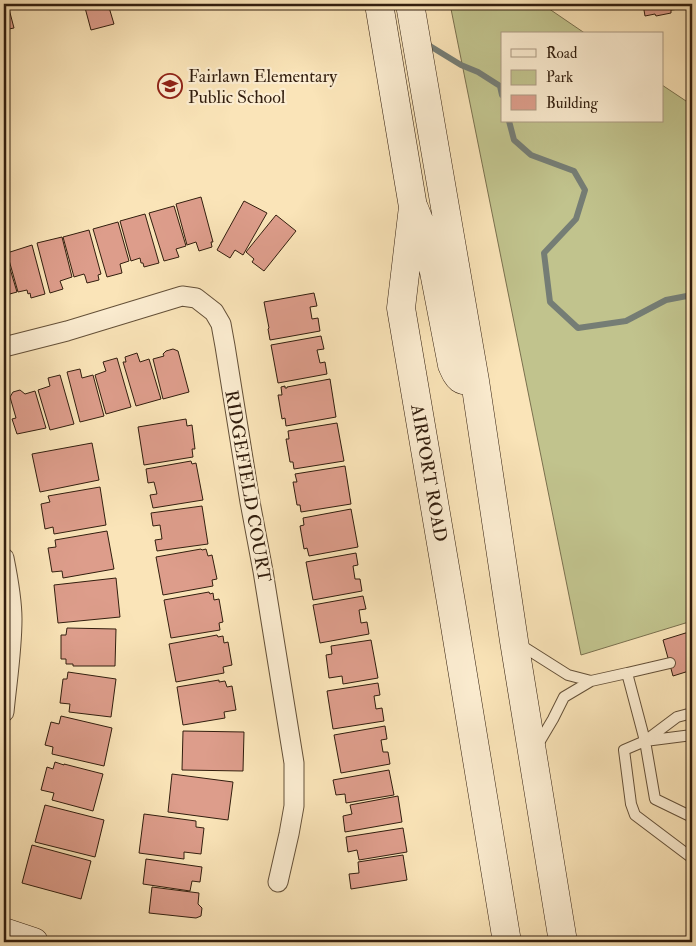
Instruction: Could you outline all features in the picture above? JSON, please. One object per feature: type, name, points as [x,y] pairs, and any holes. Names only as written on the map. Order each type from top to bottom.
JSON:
[{"type":"main road","name":"AIRPORT ROAD","points":[[378,4],[413,206],[401,308],[508,942]]},
{"type":"main road","points":[[410,4],[475,381],[532,756],[563,942]]},
{"type":"main road","points":[[413,206],[429,246],[452,365],[457,377],[465,382],[475,381]]},
{"type":"main road","points":[[4,932],[34,942]]},
{"type":"street","name":"RIDGEFIELD COURT","points":[[4,347],[67,331],[182,296],[196,298],[214,312],[218,318],[221,324],[294,763],[294,806],[278,882]]},
{"type":"street","points":[[4,558],[12,618],[10,660],[4,712]]},
{"type":"lane","points":[[514,641],[568,675],[591,681]]},
{"type":"lane","points":[[532,756],[564,697],[591,681],[670,663]]},
{"type":"lane","points":[[627,673],[646,741],[655,799],[692,817]]},
{"type":"lane","points":[[646,741],[677,717],[692,713]]},
{"type":"lane","points":[[692,735],[646,741],[624,750],[631,804],[635,815],[692,858]]},
{"type":"green space","points":[[450,4],[542,4],[583,32],[501,32],[501,122],[664,122],[664,86],[692,105],[692,621],[581,655]]},
{"type":"building","points":[[4,4],[15,4],[15,7],[9,9],[14,28],[4,30]]},
{"type":"building","points":[[84,4],[108,4],[114,24],[91,30]]},
{"type":"building","points":[[643,4],[679,4],[680,9],[671,10],[671,13],[656,16],[655,14],[645,16]]},
{"type":"building","points":[[201,197],[213,242],[211,242],[212,247],[199,251],[196,242],[187,245],[176,204]]},
{"type":"building","points":[[244,201],[267,213],[243,255],[235,250],[230,258],[217,250]]},
{"type":"building","points":[[174,206],[186,246],[176,249],[179,257],[164,261],[149,213]]},
{"type":"building","points":[[145,214],[159,263],[144,267],[140,258],[131,261],[120,221]]},
{"type":"building","points":[[276,215],[296,231],[264,271],[252,262],[254,259],[246,252]]},
{"type":"building","points":[[118,222],[129,261],[120,264],[122,273],[107,277],[93,229]]},
{"type":"building","points":[[89,230],[101,274],[98,275],[99,280],[87,283],[84,274],[74,277],[63,237]]},
{"type":"building","points":[[62,237],[72,277],[60,281],[63,289],[50,293],[37,243]]},
{"type":"building","points":[[32,245],[45,294],[31,298],[27,290],[18,292],[7,253]]},
{"type":"building","points":[[4,252],[17,292],[6,295],[9,304],[4,305]]},
{"type":"building","points":[[314,293],[317,306],[310,307],[312,319],[318,318],[320,331],[270,340],[264,302]]},
{"type":"building","points":[[321,336],[324,349],[317,350],[320,363],[325,362],[327,374],[278,383],[271,345]]},
{"type":"building","points":[[173,349],[178,351],[189,392],[163,399],[153,359],[164,356],[163,354],[166,351]]},
{"type":"building","points":[[137,353],[140,362],[149,359],[161,399],[136,406],[123,362],[126,362],[125,357]]},
{"type":"building","points":[[117,358],[131,407],[106,414],[95,375],[106,371],[103,362]]},
{"type":"building","points":[[80,369],[82,378],[93,375],[104,416],[80,422],[67,372]]},
{"type":"building","points":[[60,375],[74,424],[50,430],[38,390],[50,386],[48,378]]},
{"type":"building","points":[[330,379],[336,417],[286,426],[285,418],[282,419],[278,395],[282,395],[281,387],[285,386],[287,388]]},
{"type":"building","points":[[20,390],[25,394],[35,391],[46,428],[17,434],[12,419],[16,418],[10,397],[13,392]]},
{"type":"building","points":[[186,419],[187,426],[192,425],[195,449],[192,449],[193,457],[144,465],[138,427]]},
{"type":"building","points":[[337,423],[344,461],[294,469],[293,462],[290,462],[286,439],[289,439],[288,431]]},
{"type":"building","points":[[92,443],[99,480],[40,492],[32,454]]},
{"type":"building","points":[[191,461],[192,464],[196,463],[203,500],[153,508],[150,495],[157,494],[154,482],[148,483],[146,469]]},
{"type":"building","points":[[345,466],[351,504],[301,512],[300,505],[297,505],[293,482],[297,482],[295,474]]},
{"type":"building","points":[[100,487],[106,525],[54,534],[53,527],[45,529],[41,504],[50,502],[48,496]]},
{"type":"building","points":[[202,506],[208,544],[157,551],[155,540],[162,539],[160,525],[153,526],[151,513]]},
{"type":"building","points":[[351,509],[358,547],[309,556],[307,548],[304,549],[300,526],[304,525],[303,518]]},
{"type":"building","points":[[107,531],[114,569],[63,578],[62,571],[52,572],[48,548],[56,547],[55,540]]},
{"type":"building","points":[[206,549],[208,556],[212,555],[217,579],[212,580],[213,586],[163,595],[156,557]]},
{"type":"building","points":[[356,553],[358,565],[353,566],[355,579],[360,579],[362,591],[313,600],[306,562]]},
{"type":"building","points":[[116,578],[120,617],[58,623],[54,585]]},
{"type":"building","points":[[209,592],[210,594],[213,593],[214,600],[219,599],[223,622],[219,623],[220,630],[171,638],[164,600]]},
{"type":"building","points":[[363,596],[366,609],[359,610],[361,623],[367,622],[369,634],[320,643],[313,605]]},
{"type":"building","points":[[67,628],[116,629],[115,666],[73,666],[73,664],[66,664],[66,659],[61,659],[61,635],[66,635]]},
{"type":"building","points":[[692,631],[692,670],[673,676],[663,640]]},
{"type":"building","points":[[217,635],[218,637],[223,636],[224,643],[228,642],[232,665],[223,667],[224,673],[176,682],[169,644]]},
{"type":"building","points":[[371,640],[378,678],[343,684],[342,676],[329,678],[326,655],[332,654],[331,646]]},
{"type":"building","points":[[68,672],[116,679],[111,717],[69,712],[70,704],[60,703],[63,679],[67,679]]},
{"type":"building","points":[[219,680],[219,682],[225,681],[227,687],[232,686],[236,710],[224,712],[225,718],[183,725],[177,687]]},
{"type":"building","points":[[378,683],[380,695],[374,696],[376,709],[382,708],[384,721],[333,729],[327,691]]},
{"type":"building","points":[[61,716],[112,728],[104,766],[52,754],[53,747],[45,745],[51,722],[59,724]]},
{"type":"building","points":[[385,726],[387,739],[381,740],[383,752],[388,752],[390,764],[341,773],[334,735]]},
{"type":"building","points":[[183,731],[244,732],[243,771],[182,770]]},
{"type":"building","points":[[690,759],[692,759],[692,789]]},
{"type":"building","points":[[55,762],[103,774],[93,811],[52,800],[54,793],[41,790],[47,767],[53,769]]},
{"type":"building","points":[[389,770],[394,795],[346,803],[345,794],[336,795],[333,780]]},
{"type":"building","points":[[172,774],[233,782],[228,820],[168,812]]},
{"type":"building","points":[[398,796],[402,822],[345,832],[343,816],[352,814],[350,805]]},
{"type":"building","points":[[45,805],[104,820],[95,857],[35,842]]},
{"type":"building","points":[[144,814],[196,821],[196,827],[204,828],[201,854],[184,852],[184,859],[139,853]]},
{"type":"building","points":[[403,828],[407,852],[359,860],[357,850],[348,852],[346,837]]},
{"type":"building","points":[[32,845],[91,861],[81,899],[22,883]]},
{"type":"building","points":[[403,855],[407,880],[351,889],[349,874],[359,873],[358,862]]},
{"type":"building","points":[[146,859],[202,867],[200,882],[192,881],[190,891],[143,884]]},
{"type":"building","points":[[152,887],[199,893],[198,904],[202,908],[201,916],[196,918],[149,913]]},
{"type":"waterway","points":[[425,43],[461,65],[478,72],[500,86],[501,90]]},
{"type":"waterway","points":[[509,122],[514,140],[531,155],[574,171],[585,190],[576,219],[544,253],[550,302],[578,328],[626,321],[666,300],[692,295]]},
{"type":"place","name":"Fairlawn Elementary Public School","points":[[170,86]]}]
